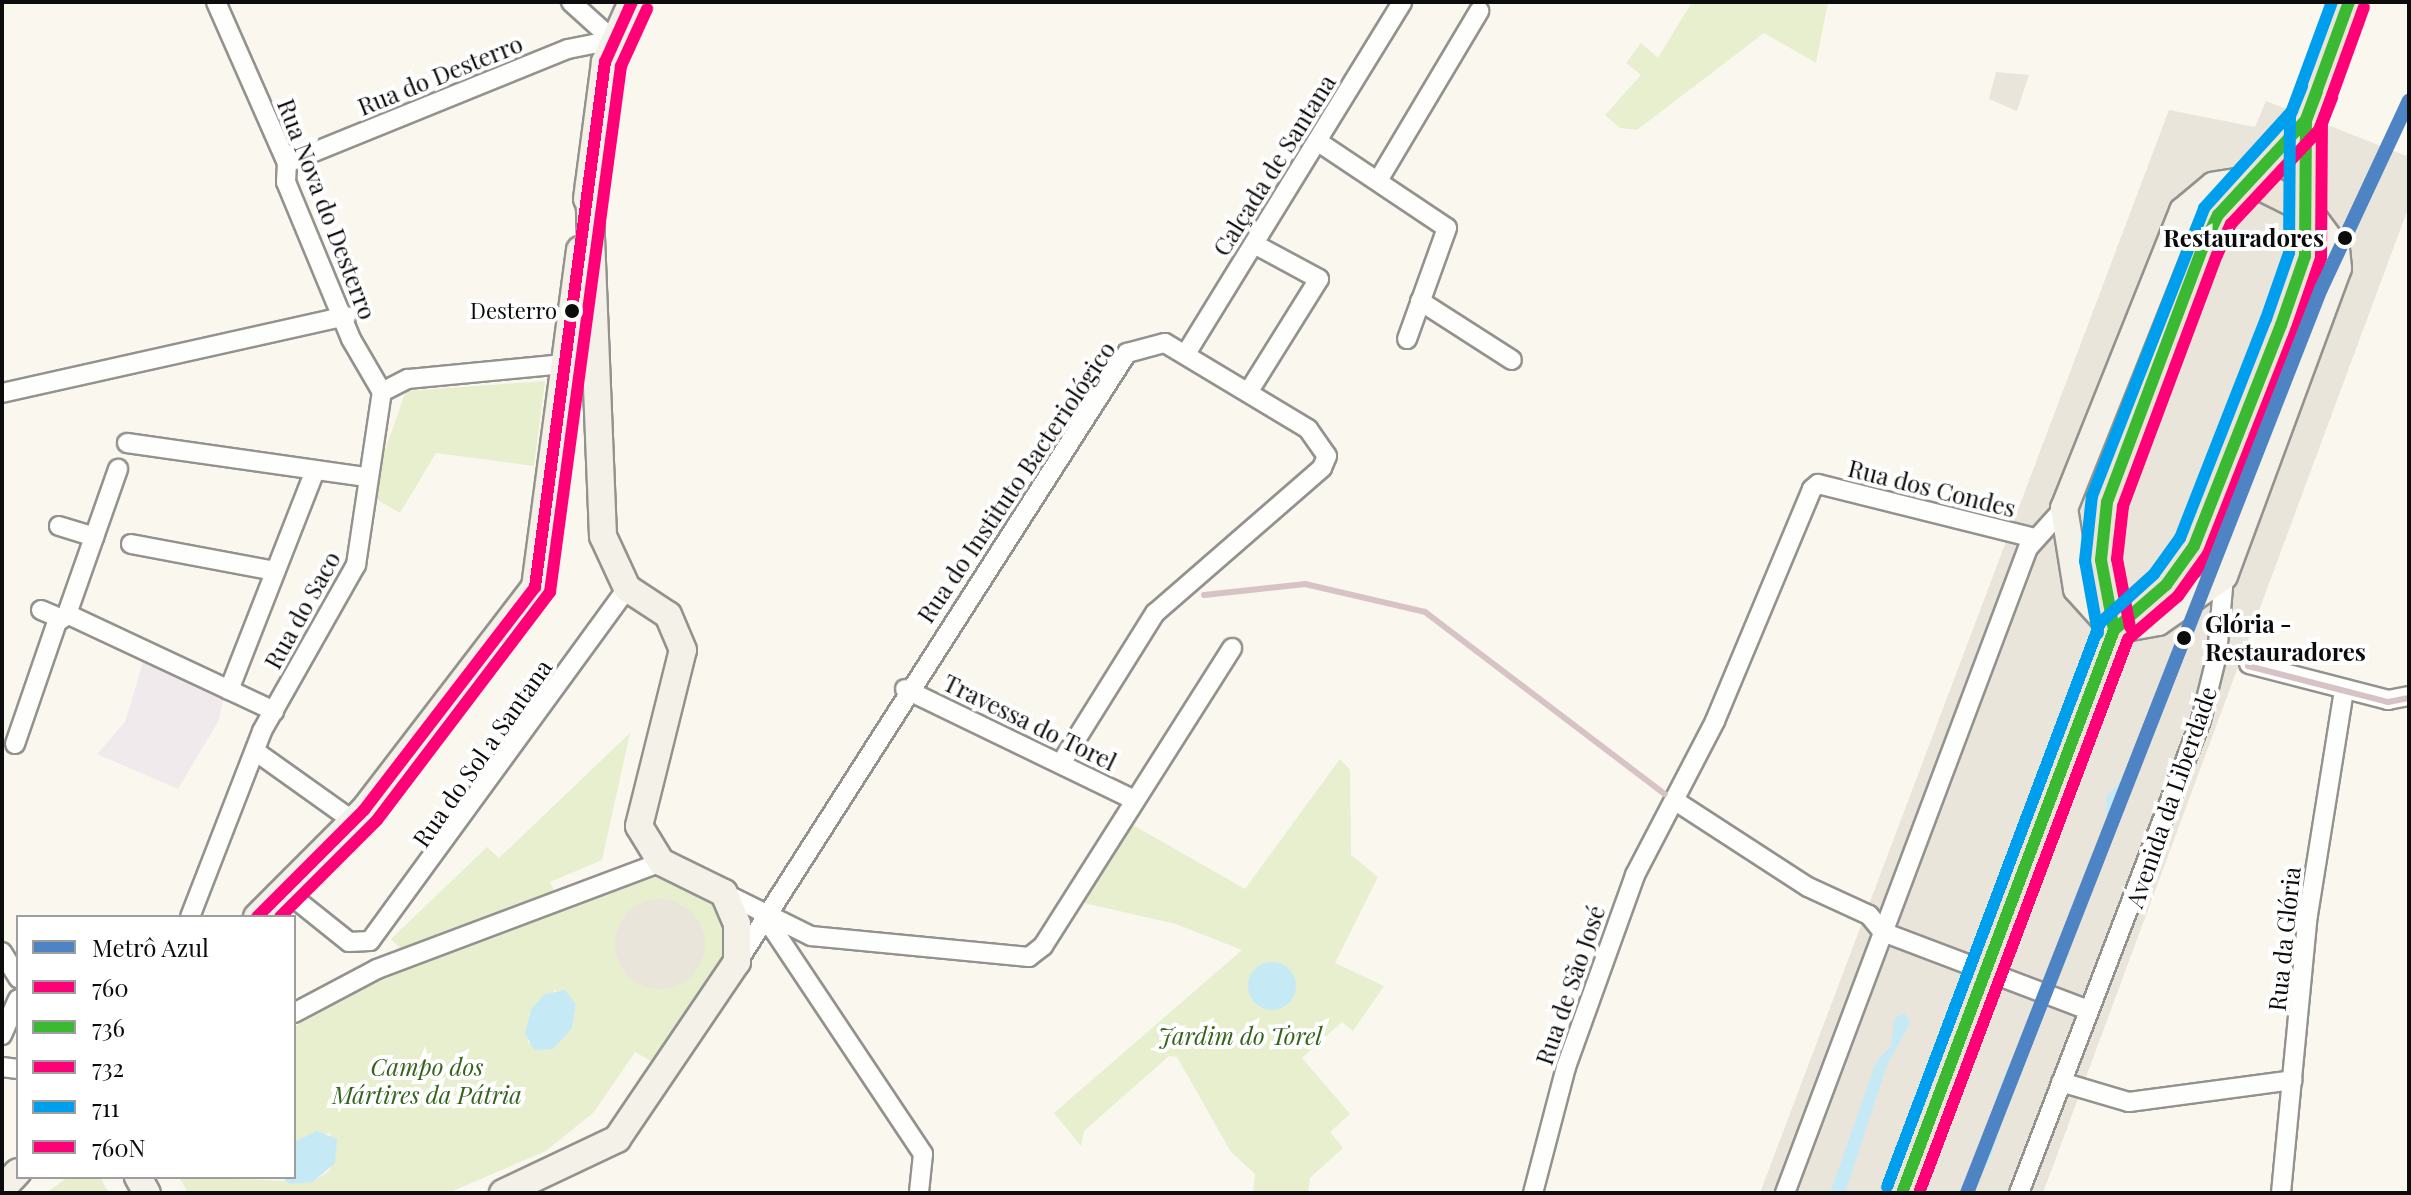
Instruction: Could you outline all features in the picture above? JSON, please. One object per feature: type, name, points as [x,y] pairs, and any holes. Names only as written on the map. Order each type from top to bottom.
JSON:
[{"type":"main road","points":[[1902,1193],[2114,630],[2166,585],[2194,546],[2305,256],[2306,120],[2349,2]]},
{"type":"main road","points":[[2114,630],[2101,560],[2107,502],[2214,221],[2306,120]]},
{"type":"main road","points":[[2249,180],[2307,209]]},
{"type":"street","name":"Rua Nova do Desterro","points":[[216,2],[287,163],[286,182],[346,316],[351,339],[382,392]]},
{"type":"street","points":[[571,2],[613,40]]},
{"type":"street","points":[[259,915],[353,821],[537,577],[589,185],[613,40],[632,2]]},
{"type":"street","name":"Calçada de Santana","points":[[1187,352],[1402,2]]},
{"type":"street","points":[[1379,179],[1479,11]]},
{"type":"street","name":"Rua do Desterro","points":[[287,163],[568,49],[613,40]]},
{"type":"street","points":[[1317,141],[1379,179],[1447,228],[1407,339]]},
{"type":"street","points":[[1785,1193],[2016,578],[2034,538],[2064,508],[2183,211],[2213,186],[2249,180]]},
{"type":"street","points":[[589,185],[601,526],[627,588],[668,615],[683,650],[639,826],[661,862],[765,917],[831,939],[1029,957],[1043,946],[1133,799],[1232,648]]},
{"type":"street","points":[[2064,508],[2077,589],[2114,630],[2158,622],[2224,576],[2338,268],[2336,248],[2307,209]]},
{"type":"street","points":[[1249,391],[1319,279],[1254,244]]},
{"type":"street","points":[[1420,301],[1512,360]]},
{"type":"street","points":[[2,393],[346,316]]},
{"type":"street","name":"Rua do Instituto Bacteriológico","points":[[905,689],[1127,353],[1145,343],[1187,352]]},
{"type":"street","points":[[1062,762],[1169,598],[1322,468],[1322,443],[1187,352]]},
{"type":"street","points":[[382,392],[408,379],[565,364]]},
{"type":"street","name":"Rua do Saco","points":[[191,915],[255,751],[356,565],[365,477],[382,392]]},
{"type":"street","points":[[127,443],[365,477]]},
{"type":"street","points":[[15,744],[118,469]]},
{"type":"street","points":[[229,690],[315,470]]},
{"type":"street","name":"Rua dos Condes","points":[[1818,484],[2034,538]]},
{"type":"street","name":"Rua de São José","points":[[1533,1193],[1566,1067],[1635,875],[1677,802],[1807,496],[1818,484]]},
{"type":"street","points":[[59,526],[94,537]]},
{"type":"street","points":[[131,544],[275,571]]},
{"type":"street","name":"Avenida da Liberdade","points":[[2019,1193],[2201,720],[2217,655],[2224,576]]},
{"type":"street","name":"Rua do Sol a Santana","points":[[284,890],[349,942],[370,941],[627,588]]},
{"type":"street","points":[[41,610],[274,711]]},
{"type":"street","points":[[2249,664],[2388,700],[2409,696]]},
{"type":"street","points":[[503,1193],[617,1139],[737,962],[905,689]]},
{"type":"street","name":"Travessa do Torel","points":[[905,689],[1062,762],[1133,799]]},
{"type":"street","name":"Rua da Glória","points":[[2281,1193],[2308,915],[2344,691]]},
{"type":"street","points":[[255,751],[353,821]]},
{"type":"street","points":[[1677,802],[1808,887],[1869,915],[1883,932],[2088,1010]]},
{"type":"street","points":[[296,1012],[377,969],[661,862]]},
{"type":"street","points":[[724,893],[737,924],[737,962]]},
{"type":"street","points":[[765,917],[923,1154],[919,1193]]},
{"type":"street","points":[[2,952],[16,975]]},
{"type":"street","points":[[2,1035],[16,1004]]},
{"type":"street","points":[[2061,1082],[2129,1102],[2293,1080]]},
{"type":"shaded area","points":[[1996,72],[2029,75],[2017,111],[1989,99]]},
{"type":"shaded area","points":[[2266,101],[2409,157],[2409,206],[2043,1193],[1760,1193],[2169,110],[2255,127]]},
{"type":"shaded area","points":[[144,659],[224,695],[219,720],[178,789],[97,754],[125,722]]},
{"type":"shaded area","points":[[660,899],[677,902],[692,912],[702,927],[705,944],[702,961],[692,976],[677,986],[660,989],[643,986],[628,976],[618,961],[615,944],[618,927],[628,912],[643,902]]},
{"type":"green space","points":[[1692,2],[1828,2],[1816,63],[1764,33],[1637,130],[1620,128],[1605,115],[1641,75],[1626,63],[1641,43],[1658,58]]},
{"type":"green space","points":[[545,381],[534,466],[436,453],[400,513],[369,495],[406,391]]},
{"type":"green space","name":"Campo dos Mártires da Pátria","points":[[630,733],[602,860],[550,882],[555,892],[607,871],[612,886],[654,871],[688,877],[725,911],[732,961],[651,1061],[635,1052],[594,1112],[546,1151],[448,1193],[188,1193],[180,1179],[313,1182],[330,1170],[330,1133],[296,1142],[296,1026],[414,962],[391,939],[487,847],[499,858]],"holes":[[[682,904],[703,928],[618,959],[615,941]],[[555,990],[576,1005],[572,1028],[528,1043],[529,1013]]]},
{"type":"green space","name":"Jardim do Torel","points":[[1340,759],[1350,770],[1351,855],[1378,877],[1335,963],[1384,986],[1353,1031],[1342,1022],[1302,1058],[1350,1114],[1330,1132],[1343,1148],[1310,1178],[1308,1193],[1253,1193],[1255,1174],[1231,1152],[1177,1057],[1169,1056],[1084,1131],[1081,1146],[1054,1113],[1242,950],[1176,924],[1084,903],[1131,824],[1245,889]]},
{"type":"green space","points":[[65,1179],[101,1179],[109,1193],[46,1193]]},
{"type":"water","points":[[2124,778],[2125,804],[2107,822],[2106,797]]},
{"type":"water","points":[[1272,962],[1281,963],[1289,969],[1295,977],[1295,995],[1289,1003],[1281,1009],[1272,1010],[1263,1009],[1255,1003],[1249,995],[1248,986],[1249,977],[1255,969],[1263,963]]},
{"type":"water","points":[[565,990],[576,1005],[572,1028],[553,1049],[534,1050],[525,1033],[531,1009],[545,994]]},
{"type":"water","points":[[1905,1013],[1910,1023],[1887,1065],[1848,1184],[1844,1193],[1830,1193],[1876,1062],[1891,1046],[1894,1018]]},
{"type":"water","points":[[2023,1053],[1992,1154],[1973,1193],[1961,1193],[2010,1062]]},
{"type":"water","points":[[317,1131],[337,1139],[335,1163],[313,1182],[289,1184],[284,1179],[296,1179],[296,1141]]},
{"type":"railway","points":[[1204,595],[1305,584],[1425,612],[1665,794]]},
{"type":"railway","points":[[2248,666],[2388,702],[2409,698]]},
{"type":"metro line","name":"Azul","points":[[1967,1193],[2321,289],[2409,100]]},
{"type":"transit line","name":"760","points":[[259,915],[364,810],[535,587],[605,62],[632,2]]},
{"type":"transit line","name":"711","points":[[1887,1187],[2100,623],[2154,574],[2180,538],[2266,319],[2289,253],[2290,116],[2332,2]]},
{"type":"transit line","name":"736","points":[[1902,1193],[2114,630],[2166,585],[2194,546],[2281,325],[2305,256],[2306,120],[2349,2]]},
{"type":"transit line","name":"732","points":[[1919,1193],[2128,639],[2178,596],[2208,554],[2296,331],[2321,258],[2322,123],[2364,7]]},
{"type":"transit line","name":"760N","points":[[282,915],[377,820],[550,592],[621,66],[647,9]]},
{"type":"transit line","name":"711","points":[[2098,633],[2085,561],[2092,496],[2204,208],[2292,111],[2302,86]]},
{"type":"transit line","name":"736","points":[[2114,630],[2101,560],[2107,502],[2202,249],[2218,215],[2306,120],[2317,92]]},
{"type":"transit line","name":"732","points":[[2130,627],[2117,559],[2123,506],[2217,255],[2231,224],[2319,130],[2332,98]]},
{"type":"place","name":"Restauradores","points":[[2345,238]]},
{"type":"place","name":"Desterro","points":[[572,311]]},
{"type":"place","name":"Glória - Restauradores","points":[[2184,638]]}]
